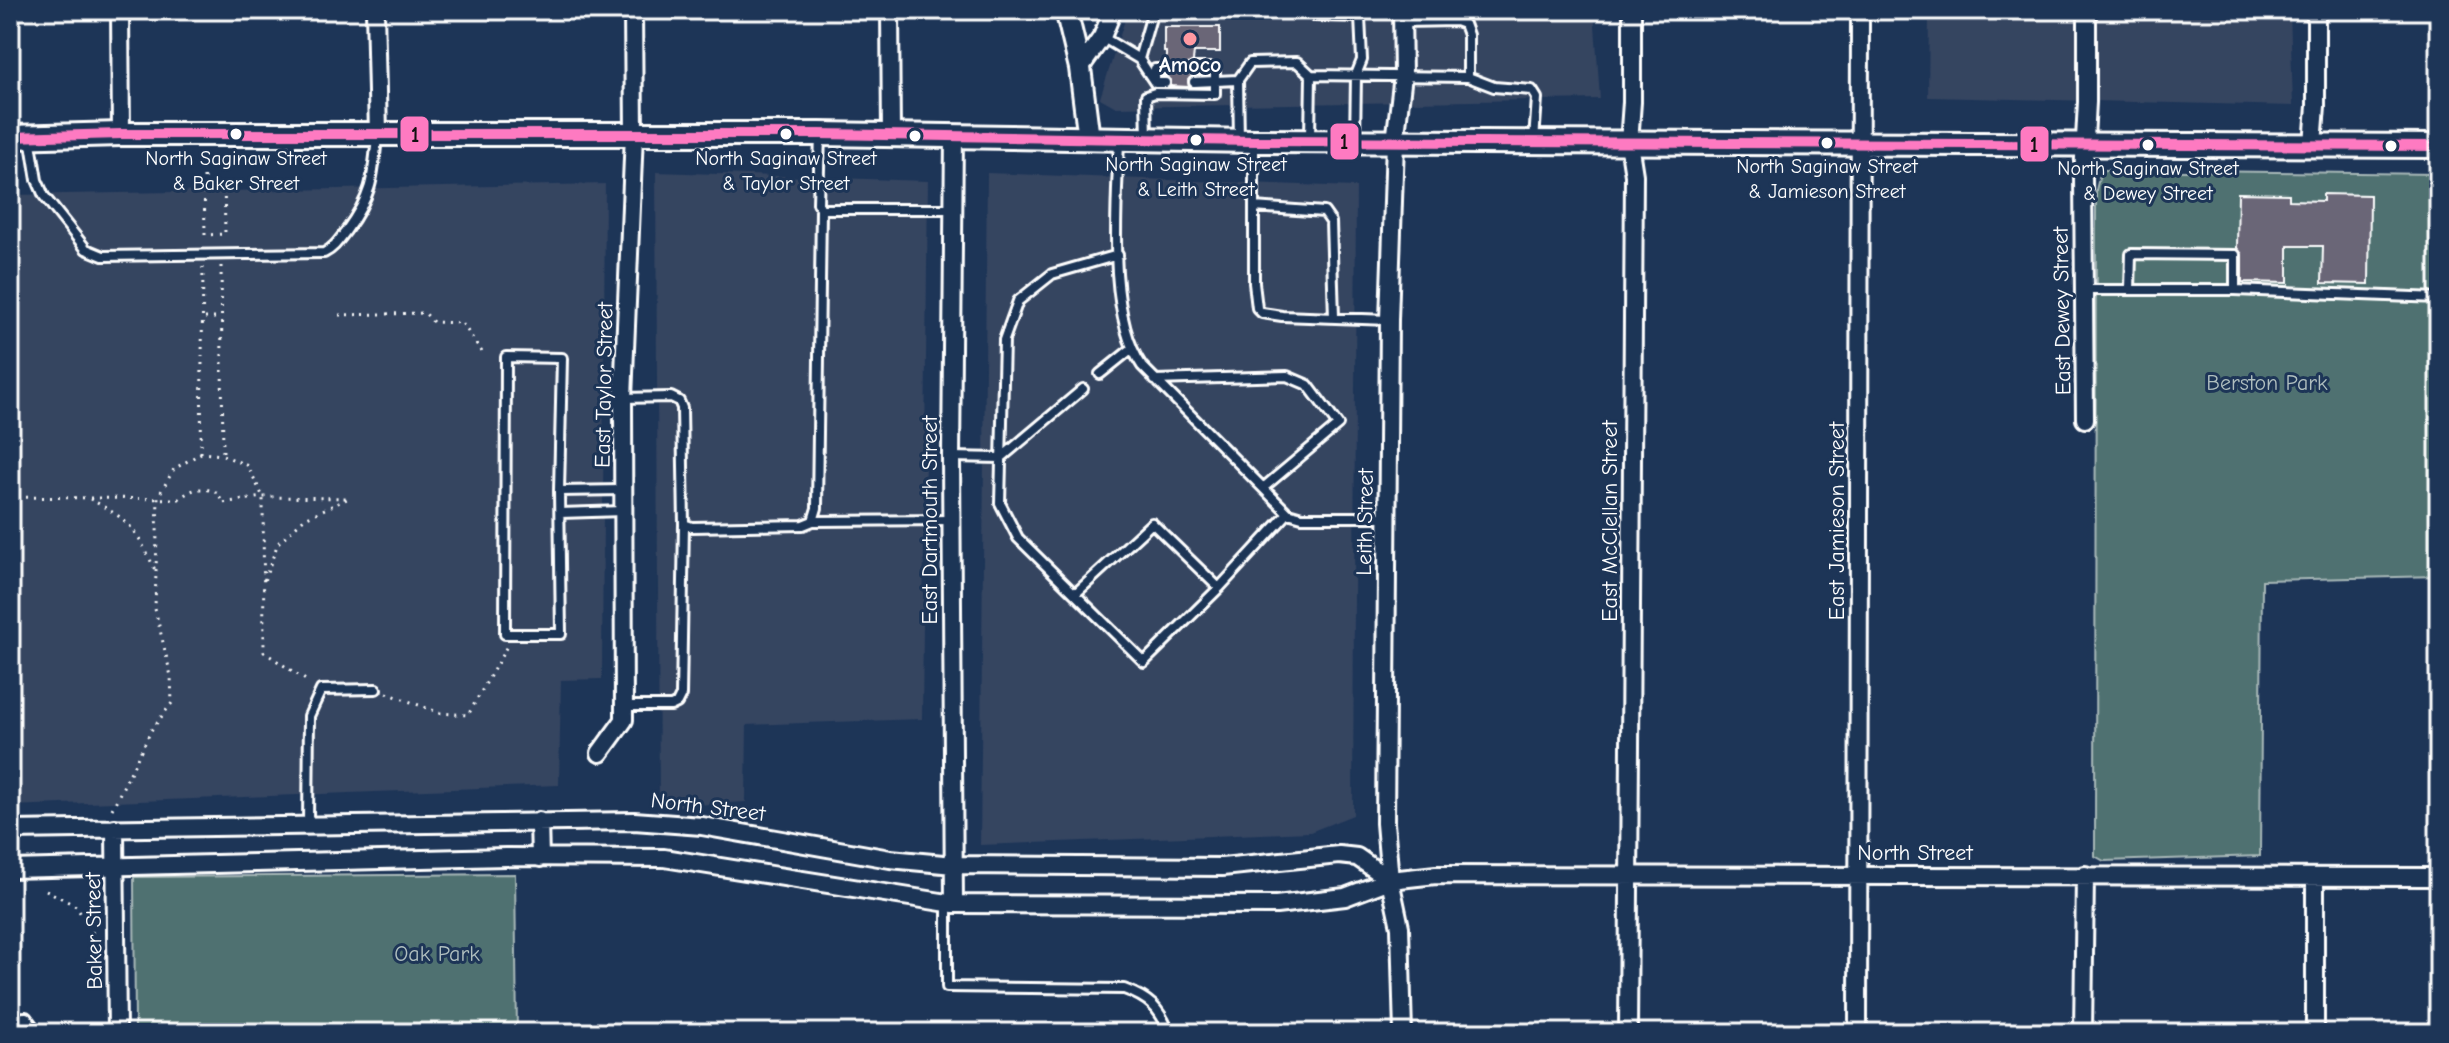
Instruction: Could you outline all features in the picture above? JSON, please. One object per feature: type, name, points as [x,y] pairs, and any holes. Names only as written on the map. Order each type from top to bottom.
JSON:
[{"type":"main road","points":[[20,136],[820,134],[1355,142],[2439,146]]},
{"type":"street","points":[[120,10],[121,134]]},
{"type":"street","points":[[375,10],[378,133]]},
{"type":"street","name":"East Taylor Street","points":[[600,753],[624,720],[625,706],[623,398],[634,134],[633,10]]},
{"type":"street","points":[[890,10],[891,135]]},
{"type":"street","points":[[1066,10],[1080,68],[1089,139]]},
{"type":"street","points":[[1080,68],[1102,37],[1113,10]]},
{"type":"street","name":"East McClellan Street","points":[[1628,1033],[1634,175],[1629,143],[1632,10]]},
{"type":"street","name":"East Jamieson Street","points":[[1858,1033],[1860,10]]},
{"type":"street","name":"East Dewey Street","points":[[2085,419],[2082,290],[2087,10]]},
{"type":"street","points":[[2313,144],[2316,10]]},
{"type":"street","name":"Leith Street","points":[[1402,16],[1403,75],[1395,142],[1389,320],[1385,823],[1390,880],[1400,927],[1403,1033]]},
{"type":"street","name":"East Dartmouth Street","points":[[950,904],[954,865],[951,457],[954,136]]},
{"type":"street","points":[[539,821],[540,858]]},
{"type":"street","name":"North Street","points":[[10,830],[634,821],[702,826],[890,859],[954,865],[1222,867],[1339,855],[1357,857],[1390,880]]},
{"type":"street","name":"Baker Street","points":[[115,828],[117,1033]]},
{"type":"street","name":"North Street","points":[[10,869],[664,858],[950,904],[1276,905],[1345,897],[1390,880],[1436,875],[2439,877]]},
{"type":"street","points":[[2083,1033],[2085,875]]},
{"type":"street","points":[[2315,877],[2315,1033]]},
{"type":"lane","points":[[1139,59],[1152,14]]},
{"type":"lane","points":[[1314,16],[1360,17],[1362,60],[1356,75],[1355,142]]},
{"type":"lane","points":[[1402,16],[1464,24],[1468,35],[1468,77]]},
{"type":"lane","points":[[1102,37],[1139,59],[1155,83]]},
{"type":"lane","points":[[1389,320],[1282,316],[1262,313],[1257,308],[1254,207],[1238,80],[1250,63],[1297,62],[1311,75],[1468,77],[1494,87],[1532,90],[1537,98],[1534,142]]},
{"type":"lane","points":[[1147,140],[1146,96],[1155,93],[1215,94],[1215,68],[1193,68]]},
{"type":"lane","points":[[1155,93],[1155,69],[1165,69]]},
{"type":"lane","points":[[1310,141],[1311,75]]},
{"type":"lane","points":[[1194,82],[1238,80]]},
{"type":"lane","points":[[1155,83],[1165,83]]},
{"type":"lane","points":[[20,136],[40,189],[92,254],[316,255],[335,245],[366,201],[373,178],[378,133]]},
{"type":"lane","points":[[813,521],[817,508],[820,134]]},
{"type":"lane","points":[[1119,140],[1116,231],[1120,308],[1130,350],[1155,380],[1288,513],[1302,517],[1387,517]]},
{"type":"lane","points":[[1254,207],[1324,212],[1331,222],[1334,317]]},
{"type":"lane","points":[[821,209],[953,209]]},
{"type":"lane","points":[[2130,290],[2131,254],[2235,255],[2235,290]]},
{"type":"lane","points":[[1118,255],[1052,274],[1018,301],[1004,340],[1000,503],[1018,538],[1144,662],[1219,588],[1288,513]]},
{"type":"lane","points":[[2082,290],[2235,290],[2439,298]]},
{"type":"lane","points":[[1100,374],[1130,350]]},
{"type":"lane","points":[[506,357],[562,358],[559,491],[561,634],[505,634],[506,357]]},
{"type":"lane","points":[[1155,380],[1287,376],[1308,385],[1338,425],[1263,488]]},
{"type":"lane","points":[[951,457],[1001,458],[1083,389]]},
{"type":"lane","points":[[623,398],[671,397],[679,401],[682,408],[684,524],[681,695],[677,703],[671,706],[625,706]]},
{"type":"lane","points":[[559,491],[624,490]]},
{"type":"lane","points":[[560,513],[624,511]]},
{"type":"lane","points":[[684,524],[692,527],[803,525],[813,521],[952,520]]},
{"type":"lane","points":[[1075,594],[1152,523],[1219,588]]},
{"type":"lane","points":[[308,824],[309,716],[321,690],[376,689]]},
{"type":"lane","points":[[950,904],[947,987],[1124,989],[1143,996],[1159,1012],[1169,1033]]},
{"type":"lane","points":[[10,1018],[26,1017],[38,1033]]},
{"type":"path","points":[[204,177],[205,235],[225,234],[224,176]]},
{"type":"path","points":[[201,453],[203,266]]},
{"type":"path","points":[[221,266],[223,455]]},
{"type":"path","points":[[339,315],[425,313],[433,322],[462,323],[482,352]]},
{"type":"path","points":[[203,318],[221,318]]},
{"type":"path","points":[[112,809],[152,729],[172,703],[171,676],[155,609],[158,497],[174,469],[201,453],[223,455],[248,466],[263,497],[264,652],[321,690]]},
{"type":"path","points":[[10,497],[179,499],[191,490],[204,488],[218,493],[222,503],[263,497],[349,498],[305,518],[278,543],[263,584]]},
{"type":"path","points":[[86,497],[119,515],[138,533],[156,573]]},
{"type":"path","points":[[376,689],[440,713],[468,715],[507,646]]},
{"type":"path","points":[[46,890],[76,906],[97,940]]},
{"type":"shaded area","points":[[1128,10],[1594,10],[1600,99],[1116,107],[1100,98]]},
{"type":"shaded area","points":[[1929,10],[2290,10],[2293,106],[1928,97]]},
{"type":"shaded area","points":[[656,172],[928,181],[922,719],[747,725],[746,802],[659,807]]},
{"type":"shaded area","points":[[987,173],[1356,187],[1353,815],[1310,832],[980,845]]},
{"type":"shaded area","points":[[605,184],[602,679],[561,680],[559,785],[10,806],[10,195]]},
{"type":"green space","name":"Berston Park","points":[[2101,170],[2439,174],[2439,576],[2262,580],[2260,856],[2104,861],[2095,856],[2096,190]]},
{"type":"green space","name":"Oak Park","points":[[515,874],[517,1033],[135,1033],[134,877]]},
{"type":"building","points":[[1164,27],[1220,27],[1220,52],[1194,52],[1193,61],[1186,67],[1187,72],[1193,75],[1188,80],[1189,87],[1171,86],[1171,80],[1165,76],[1171,73],[1172,68],[1166,62],[1164,52]]},
{"type":"building","points":[[2238,193],[2289,194],[2289,200],[2323,201],[2323,194],[2370,195],[2369,284],[2322,283],[2323,246],[2288,246],[2288,283],[2242,282],[2242,254],[2237,248]]},
{"type":"transit line","name":"1","points":[[10,137],[121,134],[820,134],[1254,141],[2439,146]]},
{"type":"place","name":"Amoco","points":[[1190,39]]},
{"type":"place","name":"North Saginaw Street & Baker Street","points":[[236,134]]},
{"type":"place","name":"North Saginaw Street & Taylor Street","points":[[786,134]]},
{"type":"place","name":"North Saginaw Street & Leith Street","points":[[1196,140]]},
{"type":"place","name":"North Saginaw Street & Jamieson Street","points":[[1827,143]]},
{"type":"place","name":"North Saginaw Street & Dewey Street","points":[[2148,145]]}]
